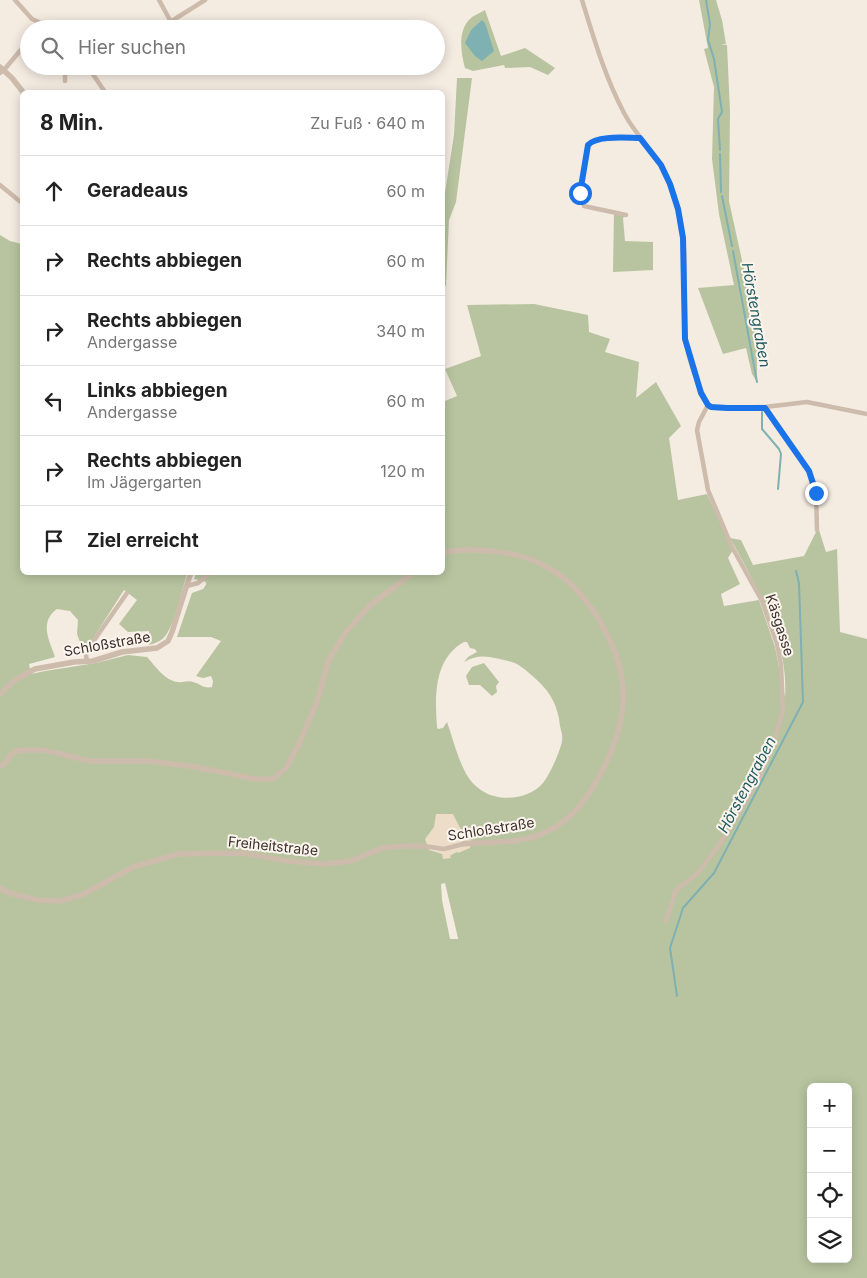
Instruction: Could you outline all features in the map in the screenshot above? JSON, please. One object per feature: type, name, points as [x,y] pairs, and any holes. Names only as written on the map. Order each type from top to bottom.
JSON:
[{"type":"street","points":[[15,0],[34,20]]},
{"type":"street","points":[[158,0],[170,20]]},
{"type":"street","points":[[174,20],[205,0]]},
{"type":"street","points":[[582,0],[610,87],[640,138],[661,165],[670,184],[678,209],[683,238],[685,339],[698,385],[708,405],[717,408],[765,408],[807,402],[867,414]]},
{"type":"street","points":[[20,50],[1,70],[20,90]]},
{"type":"street","points":[[64,75],[64,81]]},
{"type":"street","points":[[93,75],[104,90]]},
{"type":"street","points":[[626,215],[584,206],[580,193],[588,145],[590,142],[606,138],[640,138]]},
{"type":"street","points":[[0,185],[20,202]]},
{"type":"street","name":"Käsgasse","points":[[666,921],[676,890],[698,872],[721,842],[758,780],[772,748],[783,711],[782,665],[771,625],[762,601],[732,547],[708,490],[697,430],[708,405]]},
{"type":"street","points":[[765,408],[811,477],[816,493],[817,530]]},
{"type":"street","name":"Schloßstraße","points":[[432,847],[444,849],[463,844],[510,842],[538,836],[558,826],[576,810],[595,785],[613,746],[620,722],[623,700],[618,660],[610,640],[585,600],[572,585],[531,559],[504,553],[476,550],[462,549],[445,552]]},
{"type":"street","points":[[187,586],[190,575]]},
{"type":"street","points":[[187,586],[198,582],[207,575]]},
{"type":"street","points":[[0,766],[16,752],[22,750],[44,750],[90,761],[148,761],[196,767],[255,779],[273,779],[286,768],[298,746],[317,702],[329,659],[346,632],[369,606],[410,575]]},
{"type":"street","name":"Schloßstraße","points":[[0,694],[14,680],[36,669],[87,661],[122,652],[151,649],[163,645],[168,641],[172,632],[187,586]]},
{"type":"street","points":[[87,661],[88,649],[127,592]]},
{"type":"street","name":"Freiheitstraße","points":[[0,888],[9,893],[37,900],[60,900],[84,894],[132,867],[178,854],[243,853],[288,861],[330,864],[351,861],[382,848],[432,847]]},
{"type":"green space","points":[[699,0],[716,0],[726,44],[721,45],[727,45],[730,111],[729,201],[754,315],[757,348],[757,382],[752,374],[746,348],[723,354],[698,288],[734,285],[719,214],[712,159],[714,87],[704,49],[708,48]]},
{"type":"green space","points":[[485,10],[501,56],[525,48],[555,68],[548,75],[530,67],[505,68],[504,65],[473,71],[465,68],[461,49],[464,29],[471,18]]},
{"type":"green space","points":[[457,78],[472,78],[456,202],[449,220],[445,287],[445,193],[454,135]]},
{"type":"green space","points":[[614,212],[626,214],[623,218],[625,241],[653,242],[653,270],[613,272]]},
{"type":"green space","points":[[0,235],[10,241],[20,244],[20,575],[186,575],[173,622],[161,640],[149,645],[149,631],[128,632],[119,624],[137,600],[124,590],[85,651],[82,650],[82,643],[77,634],[78,620],[70,611],[57,609],[48,620],[47,625],[48,638],[55,657],[29,664],[31,674],[96,663],[128,655],[147,657],[161,672],[173,681],[191,681],[204,687],[212,687],[213,681],[211,676],[203,678],[196,676],[221,641],[211,637],[177,637],[192,593],[203,589],[206,585],[206,582],[194,579],[195,575],[445,575],[445,401],[457,396],[445,369],[481,356],[467,305],[534,304],[588,315],[589,332],[610,339],[605,352],[639,362],[636,398],[656,382],[681,426],[669,438],[678,500],[707,494],[733,550],[728,558],[740,584],[721,594],[724,606],[759,600],[775,647],[785,697],[782,655],[776,634],[760,594],[730,538],[741,540],[753,565],[804,556],[817,530],[819,530],[826,552],[837,549],[840,632],[867,639],[867,1278],[0,1278]],"holes":[[[464,642],[467,642],[470,648],[475,649],[477,652],[468,657],[464,662],[476,657],[482,657],[515,663],[525,669],[542,685],[556,706],[562,735],[561,746],[543,783],[536,789],[520,796],[502,798],[493,796],[477,787],[471,782],[462,766],[447,722],[443,728],[438,729],[437,727],[436,692],[441,669],[446,658],[454,649]],[[445,883],[458,939],[450,939],[442,900],[441,884]]]},
{"type":"green space","points":[[484,663],[499,682],[496,686],[497,692],[492,696],[480,685],[469,685],[466,676],[472,667]]},
{"type":"shaded area","points":[[436,814],[453,814],[463,834],[471,840],[470,848],[453,854],[450,856],[451,858],[443,859],[442,854],[429,850],[425,839],[434,827]]},
{"type":"water","points":[[482,20],[485,23],[494,51],[482,61],[475,56],[465,43],[471,30]]},
{"type":"waterway","name":"Hörstengraben","points":[[706,0],[710,24],[708,40],[714,59],[722,112],[718,119],[720,150]]},
{"type":"waterway","name":"Hörstengraben","points":[[720,154],[721,192]]},
{"type":"waterway","name":"Hörstengraben","points":[[722,196],[732,246]]},
{"type":"waterway","name":"Hörstengraben","points":[[733,251],[757,382]]},
{"type":"waterway","name":"Hörstengraben","points":[[762,412],[762,429],[781,454],[778,489]]},
{"type":"waterway","name":"Hörstengraben","points":[[677,996],[670,948],[683,908],[714,873],[803,702],[799,583],[796,571]]},
{"type":"route","points":[[580,193],[590,142],[606,138],[640,138],[661,165],[670,184],[678,209],[683,238],[684,334],[701,393],[711,407],[765,408],[770,412],[809,471],[816,493]]}]
